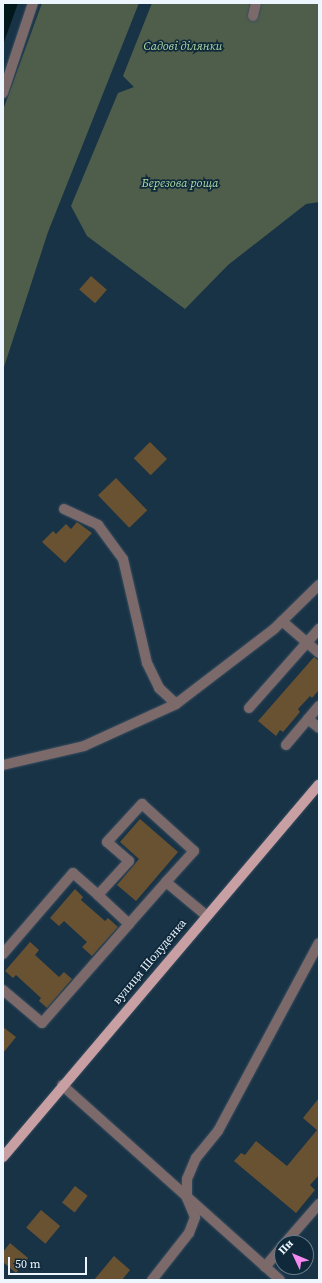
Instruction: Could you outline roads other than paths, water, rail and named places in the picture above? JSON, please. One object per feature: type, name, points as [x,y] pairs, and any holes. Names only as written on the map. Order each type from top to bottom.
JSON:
[{"type":"main road","name":"вулиця Шолуденка","points":[[3,1157],[62,1085],[319,785]]},
{"type":"street","points":[[3,93],[33,3]]},
{"type":"street","points":[[253,16],[256,3]]},
{"type":"street","points":[[64,509],[98,525],[123,559],[147,663],[159,688],[176,704]]},
{"type":"street","points":[[3,765],[84,746],[176,704],[282,621],[319,585]]},
{"type":"street","points":[[282,621],[319,653]]},
{"type":"street","points":[[249,708],[319,629]]},
{"type":"street","points":[[286,745],[319,706]]},
{"type":"street","points":[[308,719],[319,728]]},
{"type":"street","points":[[3,990],[42,1023],[194,851],[142,804],[107,842],[129,861],[98,895]]},
{"type":"street","points":[[3,954],[72,873],[129,924]]},
{"type":"street","points":[[166,882],[207,916]]},
{"type":"street","points":[[152,1280],[190,1233],[195,1217],[187,1198],[186,1179],[196,1158],[218,1131],[319,942]]},
{"type":"street","points":[[62,1085],[280,1280]]},
{"type":"street","points":[[292,1235],[319,1204]]},
{"type":"street","points":[[265,1267],[274,1256]]},
{"type":"park label","name":"Садові ділянки","points":[[183,47]]},
{"type":"park label","name":"Березова роща","points":[[180,184]]}]
